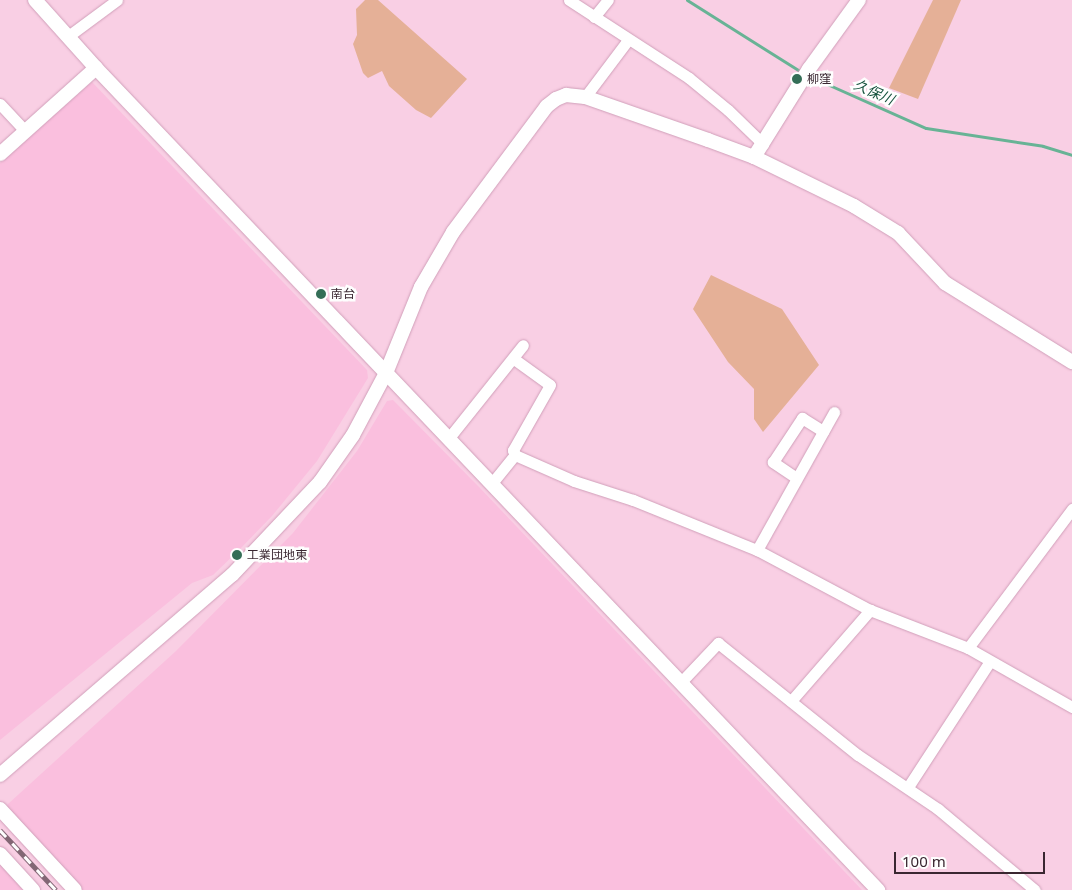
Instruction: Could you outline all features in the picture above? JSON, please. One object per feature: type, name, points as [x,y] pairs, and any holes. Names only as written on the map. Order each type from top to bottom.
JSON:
[{"type":"street","points":[[34,0],[96,68],[878,890]]},
{"type":"street","points":[[68,37],[117,0]]},
{"type":"street","points":[[568,0],[689,78],[728,110],[762,144]]},
{"type":"street","points":[[594,17],[608,0]]},
{"type":"street","points":[[754,157],[805,75],[859,0]]},
{"type":"street","points":[[585,97],[628,40]]},
{"type":"street","points":[[0,154],[96,68]]},
{"type":"street","points":[[0,775],[232,574],[266,542],[341,453],[386,373],[422,287],[452,232],[547,106],[566,96],[585,97],[754,157],[854,206],[898,233],[945,283],[1072,362]]},
{"type":"street","points":[[0,104],[25,131]]},
{"type":"street","points":[[448,439],[523,345]]},
{"type":"street","points":[[514,358],[550,385],[513,450],[515,455]]},
{"type":"street","points":[[757,550],[795,478],[834,412]]},
{"type":"street","points":[[795,478],[773,462],[802,418],[823,431]]},
{"type":"street","points":[[492,483],[515,455]]},
{"type":"street","points":[[515,455],[757,550],[870,610],[968,648],[1072,707]]},
{"type":"street","points":[[968,648],[1072,509]]},
{"type":"street","points":[[791,701],[870,610]]},
{"type":"street","points":[[681,682],[718,643],[858,755],[908,787],[1036,890]]},
{"type":"street","points":[[908,787],[990,661]]},
{"type":"street","points":[[0,809],[75,890]]},
{"type":"street","points":[[0,854],[34,890]]},
{"type":"shaded area","points":[[365,0],[378,0],[467,79],[431,118],[416,110],[389,86],[382,71],[368,78],[363,73],[353,44],[357,35],[356,9]]},
{"type":"shaded area","points":[[933,0],[961,0],[918,99],[889,88]]},
{"type":"shaded area","points":[[92,82],[367,370],[368,378],[317,461],[272,516],[240,549],[213,575],[192,583],[0,740],[0,163]]},
{"type":"shaded area","points":[[711,275],[782,309],[819,365],[763,432],[754,419],[754,389],[728,362],[693,309]]},
{"type":"shaded area","points":[[393,400],[481,489],[862,890],[82,890],[7,809],[8,804],[176,651],[293,533],[357,451],[387,401]]},
{"type":"shaded area","points":[[0,864],[24,890],[0,890]]},
{"type":"waterway","name":"久保川","points":[[687,0],[803,73]]},
{"type":"waterway","name":"久保川","points":[[809,76],[926,128],[1043,146],[1072,155]]},
{"type":"railway","points":[[0,830],[56,890]]},
{"type":"place","name":"柳窪","points":[[797,79]]},
{"type":"place","name":"南台","points":[[321,294]]},
{"type":"place","name":"工業団地東","points":[[237,555]]}]
